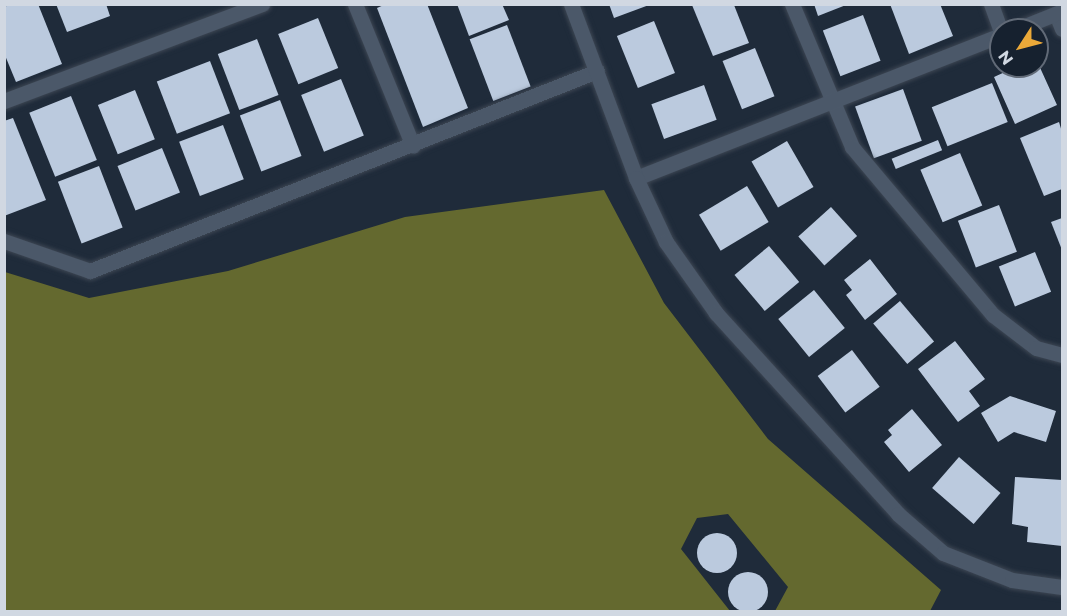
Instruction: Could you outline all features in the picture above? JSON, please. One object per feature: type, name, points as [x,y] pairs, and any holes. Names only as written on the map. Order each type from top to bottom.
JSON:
[{"type":"street","points":[[4,101],[262,4]]},
{"type":"street","points":[[355,4],[412,146]]},
{"type":"street","points":[[571,4],[636,178],[666,242],[716,313],[898,514],[943,553],[1012,580],[1062,587]]},
{"type":"street","points":[[792,4],[831,103],[852,147],[993,315],[1036,348],[1062,355]]},
{"type":"street","points":[[1059,13],[1062,29]]},
{"type":"street","points":[[636,178],[989,40]]},
{"type":"street","points":[[4,241],[90,271],[597,72]]},
{"type":"green space","points":[[604,190],[664,303],[768,439],[941,590],[930,611],[775,611],[788,587],[728,514],[697,518],[681,549],[730,611],[5,611],[5,272],[89,298],[228,271],[405,217]]},
{"type":"building","points":[[12,4],[38,4],[62,64],[16,82],[4,53],[4,7]]},
{"type":"building","points":[[56,4],[106,4],[110,16],[67,32]]},
{"type":"building","points":[[386,4],[427,4],[468,108],[423,127],[377,8]]},
{"type":"building","points":[[457,4],[502,4],[509,20],[469,36]]},
{"type":"building","points":[[609,4],[649,4],[649,5],[614,18]]},
{"type":"building","points":[[814,4],[846,4],[846,5],[818,16]]},
{"type":"building","points":[[890,4],[940,4],[953,36],[909,54]]},
{"type":"building","points":[[692,5],[734,5],[749,43],[713,56]]},
{"type":"building","points":[[863,15],[881,61],[840,76],[823,30]]},
{"type":"building","points":[[318,18],[338,68],[298,84],[278,34]]},
{"type":"building","points":[[654,21],[675,73],[638,88],[617,36]]},
{"type":"building","points":[[507,25],[531,87],[493,101],[470,39]]},
{"type":"building","points":[[257,39],[279,95],[239,110],[218,54]]},
{"type":"building","points":[[755,48],[774,96],[742,109],[723,61]]},
{"type":"building","points":[[210,61],[230,113],[177,134],[157,81]]},
{"type":"building","points":[[994,78],[1045,78],[1057,105],[1015,124]]},
{"type":"building","points":[[341,79],[364,136],[324,152],[301,95]]},
{"type":"building","points":[[992,83],[1008,122],[947,146],[932,107]]},
{"type":"building","points":[[704,85],[717,120],[664,139],[651,104]]},
{"type":"building","points":[[903,89],[922,141],[874,158],[855,106]]},
{"type":"building","points":[[135,90],[155,139],[118,154],[98,105]]},
{"type":"building","points":[[71,96],[97,160],[55,177],[29,113]]},
{"type":"building","points":[[280,100],[302,156],[261,171],[240,115]]},
{"type":"building","points":[[13,118],[46,200],[4,216],[4,121]]},
{"type":"building","points":[[1059,122],[1062,132],[1062,189],[1044,196],[1020,138]]},
{"type":"building","points":[[223,125],[244,179],[200,196],[179,142]]},
{"type":"building","points":[[938,140],[942,150],[896,169],[892,159]]},
{"type":"building","points":[[787,141],[814,187],[778,207],[751,162]]},
{"type":"building","points":[[162,148],[180,193],[135,210],[117,166]]},
{"type":"building","points":[[960,153],[982,205],[943,222],[920,170]]},
{"type":"building","points":[[99,166],[123,228],[82,243],[58,182]]},
{"type":"building","points":[[747,186],[769,222],[721,251],[699,215]]},
{"type":"building","points":[[999,205],[1017,252],[976,267],[958,221]]},
{"type":"building","points":[[831,207],[857,236],[824,265],[798,236]]},
{"type":"building","points":[[1062,218],[1062,250],[1051,222]]},
{"type":"building","points":[[769,246],[799,282],[765,311],[735,275]]},
{"type":"building","points":[[1035,252],[1051,292],[1015,306],[999,267]]},
{"type":"building","points":[[870,259],[897,294],[865,320],[846,295],[852,290],[844,280]]},
{"type":"building","points":[[814,290],[845,328],[809,357],[778,319]]},
{"type":"building","points":[[900,301],[934,342],[907,364],[873,323]]},
{"type":"building","points":[[955,341],[985,379],[969,391],[980,406],[958,422],[918,369]]},
{"type":"building","points":[[852,350],[880,387],[845,413],[818,376]]},
{"type":"building","points":[[1010,396],[1056,411],[1046,442],[1014,432],[998,442],[981,413]]},
{"type":"building","points":[[912,409],[942,445],[909,472],[884,442],[892,435],[888,430]]},
{"type":"building","points":[[959,457],[1001,493],[974,524],[932,488]]},
{"type":"building","points":[[1015,477],[1062,480],[1062,546],[1027,542],[1028,527],[1012,524]]},
{"type":"building","points":[[717,533],[725,534],[731,539],[736,545],[736,561],[731,567],[725,572],[717,573],[709,572],[703,567],[698,561],[697,553],[698,545],[703,539],[709,534]]},
{"type":"building","points":[[748,572],[756,573],[762,578],[767,584],[767,600],[762,606],[756,611],[748,612],[740,611],[734,606],[729,600],[728,592],[729,584],[734,578],[740,573]]}]
